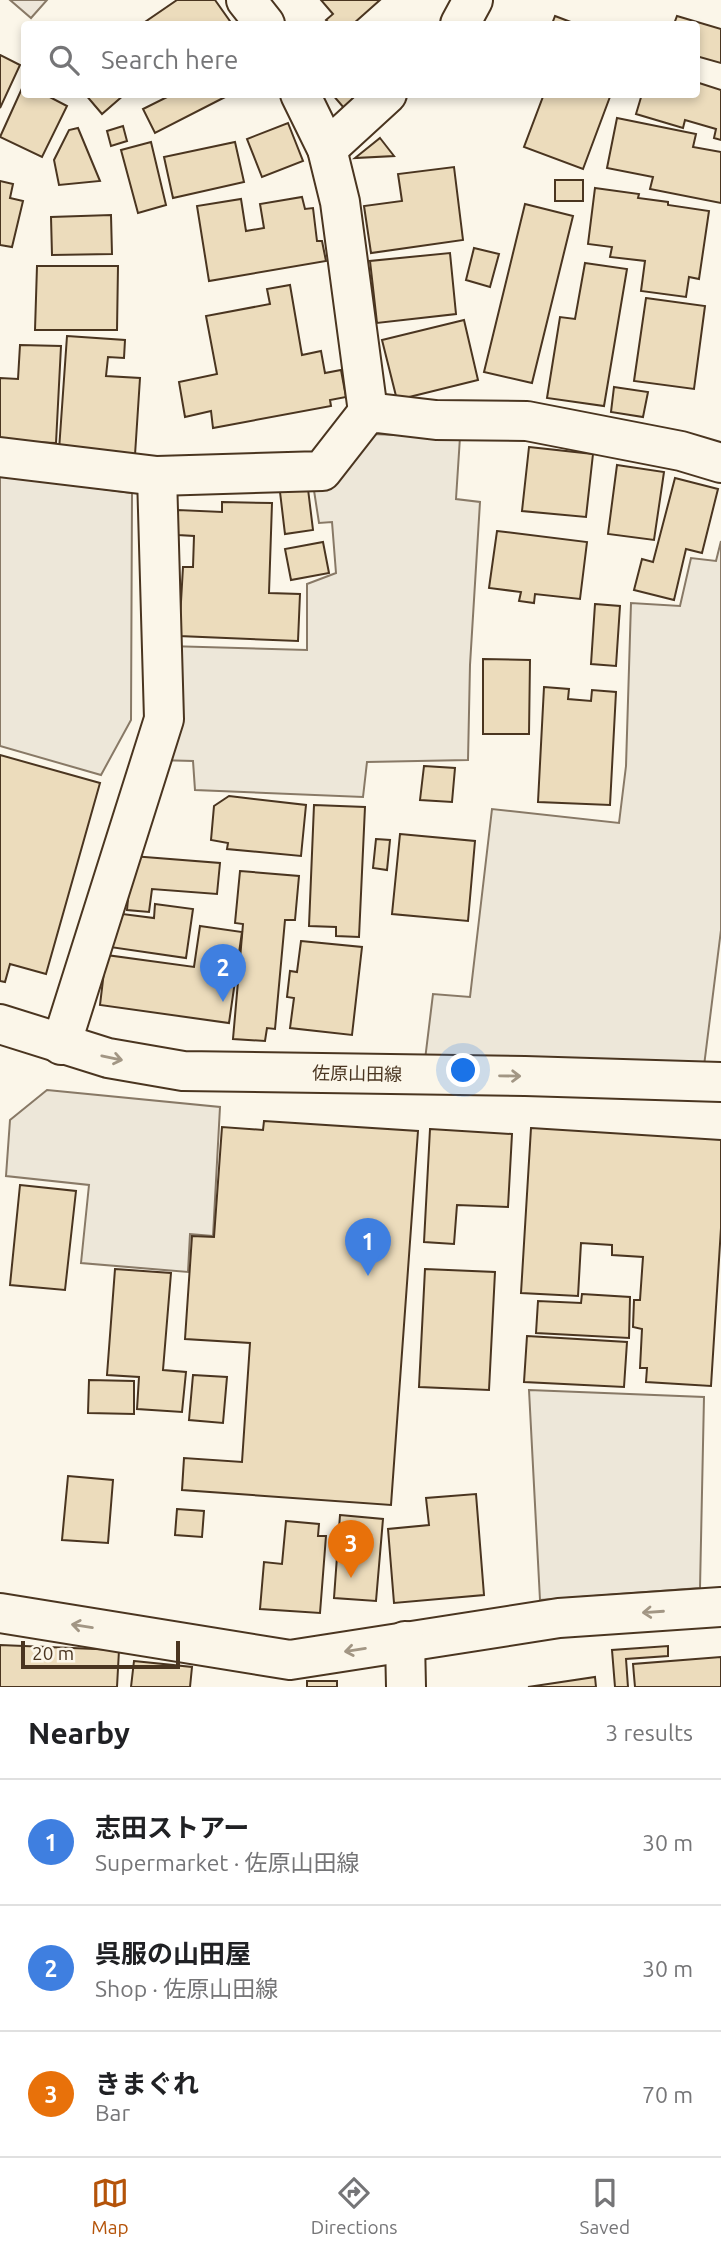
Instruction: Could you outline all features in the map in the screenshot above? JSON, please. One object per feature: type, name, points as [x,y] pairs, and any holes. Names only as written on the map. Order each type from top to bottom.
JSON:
[{"type":"street","points":[[246,0],[263,21]]},
{"type":"street","points":[[462,21],[473,0]]},
{"type":"street","points":[[0,457],[157,477],[321,471],[368,412],[340,202],[327,149],[302,98]]},
{"type":"street","points":[[327,149],[383,98]]},
{"type":"street","points":[[368,412],[436,420],[527,421],[681,451],[721,463]]},
{"type":"street","points":[[61,1045],[164,719],[157,477]]},
{"type":"street","name":"佐原山田線","points":[[0,1024],[108,1058],[183,1071],[721,1082]]},
{"type":"street","points":[[0,1613],[290,1660],[559,1619],[721,1607]]},
{"type":"street","points":[[405,1641],[406,1687]]},
{"type":"shaded area","points":[[10,0],[47,0],[31,18]]},
{"type":"shaded area","points":[[370,434],[460,437],[456,499],[480,502],[470,665],[468,760],[367,762],[363,797],[195,790],[193,761],[157,760],[168,646],[307,650],[307,584],[336,573],[332,522],[319,523],[313,484]]},
{"type":"shaded area","points":[[0,475],[132,493],[131,720],[101,775],[0,746]]},
{"type":"shaded area","points":[[721,541],[721,930],[702,1082],[424,1068],[433,994],[470,997],[492,809],[619,823],[626,766],[631,603],[680,606],[691,558],[716,561]]},
{"type":"shaded area","points":[[47,1090],[220,1107],[213,1236],[190,1234],[188,1272],[81,1263],[89,1185],[6,1176],[10,1120]]},
{"type":"shaded area","points":[[529,1390],[704,1397],[700,1588],[540,1600]]},
{"type":"building","points":[[177,0],[215,0],[230,21],[146,21]]},
{"type":"building","points":[[321,0],[380,0],[356,21],[326,20],[333,14]]},
{"type":"building","points":[[555,16],[568,21],[553,21]]},
{"type":"building","points":[[677,16],[694,21],[675,21]]},
{"type":"building","points":[[700,23],[721,29],[721,63],[700,57]]},
{"type":"building","points":[[0,55],[20,65],[0,108]]},
{"type":"building","points":[[700,83],[721,90],[721,140],[714,138],[716,129],[685,120],[683,128],[636,114],[641,98],[700,98]]},
{"type":"building","points":[[21,91],[21,98],[52,98],[67,106],[42,157],[0,137]]},
{"type":"building","points":[[88,98],[120,98],[102,114]]},
{"type":"building","points":[[165,98],[223,98],[155,133],[143,109]]},
{"type":"building","points":[[335,98],[354,98],[344,108]]},
{"type":"building","points":[[542,98],[610,98],[583,169],[524,147]]},
{"type":"building","points":[[617,118],[696,134],[693,147],[721,152],[721,203],[650,189],[653,177],[607,168]]},
{"type":"building","points":[[288,123],[303,161],[262,177],[247,139]]},
{"type":"building","points":[[123,126],[127,141],[111,146],[107,131]]},
{"type":"building","points":[[78,128],[100,181],[59,185],[54,160],[69,130]]},
{"type":"building","points":[[380,138],[394,156],[355,158]]},
{"type":"building","points":[[151,142],[166,205],[138,213],[121,150]]},
{"type":"building","points":[[235,142],[244,182],[173,198],[164,157]]},
{"type":"building","points":[[454,167],[463,240],[371,253],[364,206],[402,201],[398,174]]},
{"type":"building","points":[[555,180],[583,180],[583,201],[555,201]]},
{"type":"building","points":[[0,181],[13,184],[10,198],[23,201],[12,247],[0,245]]},
{"type":"building","points":[[595,188],[639,194],[638,198],[709,211],[699,279],[689,277],[686,297],[641,291],[645,261],[610,257],[612,247],[588,244]]},
{"type":"building","points":[[302,197],[305,209],[313,208],[317,241],[322,241],[326,261],[209,281],[197,206],[241,199],[246,231],[264,228],[260,204]]},
{"type":"building","points":[[525,204],[573,216],[532,383],[484,372]]},
{"type":"building","points":[[111,215],[112,254],[52,255],[51,217]]},
{"type":"building","points":[[474,248],[499,254],[490,287],[466,280]]},
{"type":"building","points":[[450,253],[456,314],[377,323],[370,261]]},
{"type":"building","points":[[585,263],[627,269],[604,406],[547,398],[560,317],[575,319]]},
{"type":"building","points":[[37,266],[118,266],[117,330],[35,330]]},
{"type":"building","points":[[290,285],[302,355],[321,351],[325,373],[341,370],[346,397],[330,400],[331,406],[213,428],[211,411],[185,417],[179,382],[217,374],[206,316],[270,304],[267,289]]},
{"type":"building","points":[[646,298],[705,306],[694,389],[634,381]]},
{"type":"building","points":[[464,320],[478,380],[397,400],[382,340]]},
{"type":"building","points":[[67,336],[125,340],[124,358],[108,357],[106,376],[140,378],[135,455],[59,450]]},
{"type":"building","points":[[20,345],[61,346],[56,443],[0,441],[0,378],[18,379]]},
{"type":"building","points":[[614,387],[648,392],[643,417],[611,412]]},
{"type":"building","points":[[529,447],[593,454],[586,517],[522,511]]},
{"type":"building","points":[[617,465],[664,472],[654,540],[608,534]]},
{"type":"building","points":[[675,478],[718,489],[702,553],[686,549],[674,600],[634,590],[642,559],[653,562]]},
{"type":"building","points":[[308,489],[313,530],[285,534],[280,492]]},
{"type":"building","points":[[222,502],[272,503],[269,593],[300,594],[298,641],[179,636],[183,567],[193,567],[194,536],[178,535],[178,510],[222,512]]},
{"type":"building","points":[[497,531],[587,542],[580,599],[535,594],[534,603],[519,601],[521,592],[489,588]]},
{"type":"building","points":[[323,542],[329,573],[291,580],[285,549]]},
{"type":"building","points":[[595,604],[620,606],[616,666],[591,664]]},
{"type":"building","points":[[483,659],[530,660],[529,734],[483,734]]},
{"type":"building","points":[[544,687],[569,689],[568,699],[591,701],[592,690],[616,692],[610,805],[538,802]]},
{"type":"building","points":[[0,755],[100,783],[46,974],[10,964],[5,982],[0,981]]},
{"type":"building","points":[[424,766],[455,768],[452,802],[420,800]]},
{"type":"building","points":[[229,796],[306,805],[301,856],[227,849],[228,843],[211,840],[214,806]]},
{"type":"building","points":[[314,805],[365,807],[359,937],[336,936],[336,927],[309,926]]},
{"type":"building","points":[[400,834],[475,841],[468,921],[392,914]]},
{"type":"building","points":[[376,839],[390,840],[387,870],[373,868]]},
{"type":"building","points":[[132,856],[220,863],[217,894],[152,889],[149,912],[127,910]]},
{"type":"building","points":[[240,871],[299,876],[295,920],[285,920],[275,1029],[267,1028],[265,1041],[233,1039],[243,924],[235,923]]},
{"type":"building","points":[[155,904],[193,909],[186,958],[110,947],[115,913],[154,918]]},
{"type":"building","points":[[200,926],[242,932],[229,1023],[100,1005],[106,955],[194,967]]},
{"type":"building","points":[[301,941],[362,947],[352,1035],[290,1028],[294,998],[287,997],[290,971],[297,972]]},
{"type":"building","points":[[264,1121],[418,1131],[391,1505],[182,1490],[184,1458],[242,1462],[250,1343],[185,1339],[192,1236],[214,1237],[222,1127],[263,1130]]},
{"type":"building","points":[[531,1128],[721,1140],[721,1228],[711,1386],[646,1382],[647,1368],[640,1368],[642,1329],[633,1327],[634,1300],[640,1300],[643,1257],[612,1255],[612,1245],[581,1243],[578,1296],[521,1293]]},
{"type":"building","points":[[430,1129],[512,1134],[508,1207],[457,1205],[454,1244],[424,1242]]},
{"type":"building","points":[[20,1185],[76,1191],[65,1290],[10,1285]]},
{"type":"building","points":[[115,1269],[171,1273],[163,1370],[186,1372],[182,1412],[137,1409],[139,1377],[107,1375]]},
{"type":"building","points":[[425,1269],[495,1272],[489,1390],[419,1387]]},
{"type":"building","points":[[582,1294],[630,1297],[629,1338],[536,1333],[538,1301],[581,1303]]},
{"type":"building","points":[[527,1336],[627,1342],[624,1387],[524,1382]]},
{"type":"building","points":[[193,1375],[227,1377],[223,1423],[189,1420]]},
{"type":"building","points":[[89,1380],[134,1381],[134,1414],[88,1413]]},
{"type":"building","points":[[68,1476],[113,1480],[108,1543],[62,1540]]},
{"type":"building","points":[[476,1494],[484,1595],[394,1603],[388,1529],[429,1525],[426,1498]]},
{"type":"building","points":[[177,1509],[204,1511],[202,1537],[175,1535]]},
{"type":"building","points":[[340,1515],[383,1519],[376,1601],[334,1598]]},
{"type":"building","points":[[286,1521],[319,1524],[318,1536],[326,1536],[320,1613],[260,1609],[264,1562],[282,1564]]},
{"type":"building","points":[[0,1645],[119,1650],[117,1687],[0,1687]]},
{"type":"building","points":[[668,1646],[668,1656],[626,1659],[628,1687],[615,1687],[612,1650]]},
{"type":"building","points":[[721,1657],[721,1687],[635,1687],[633,1664]]},
{"type":"building","points":[[134,1661],[192,1667],[190,1687],[131,1687]]},
{"type":"building","points":[[595,1677],[596,1687],[528,1687]]},
{"type":"building","points":[[307,1681],[337,1681],[337,1687],[307,1687]]},
{"type":"place","name":"呉服の山田屋","points":[[223,1002]]},
{"type":"place","name":"志田ストアー","points":[[368,1276]]},
{"type":"place","name":"きまぐれ","points":[[351,1578]]}]
